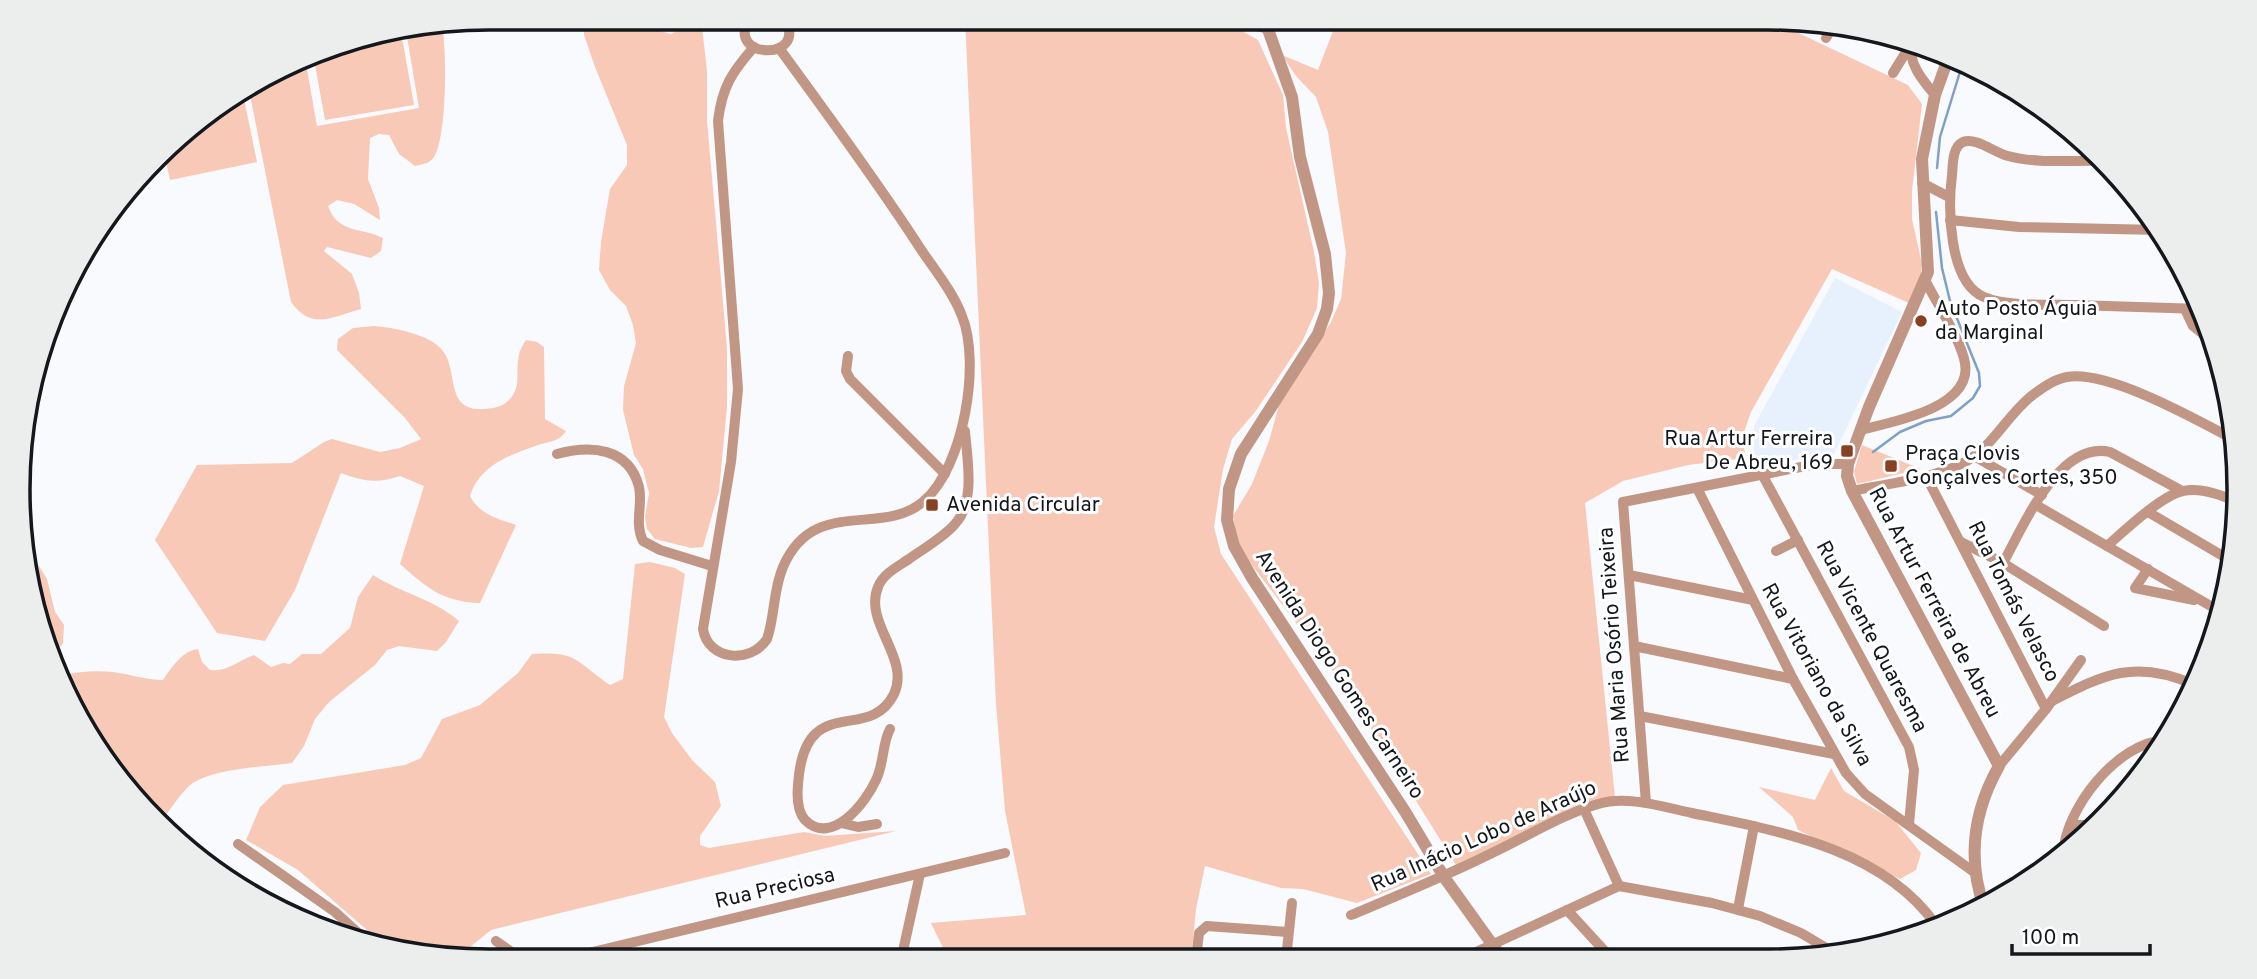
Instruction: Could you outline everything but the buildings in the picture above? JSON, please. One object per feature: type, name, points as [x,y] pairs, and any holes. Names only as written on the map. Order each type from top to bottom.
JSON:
[{"type":"street","points":[[746,30],[746,36],[754,47],[766,52],[779,48],[788,37],[789,30]]},
{"type":"street","name":"Avenida Diogo Gomes Carneiro","points":[[1268,30],[1292,97],[1300,157],[1325,254],[1329,292],[1327,309],[1318,334],[1241,454],[1229,489],[1227,520],[1234,546],[1252,578],[1406,813],[1444,877],[1495,949]]},
{"type":"street","points":[[1826,38],[1828,34]]},
{"type":"street","points":[[754,47],[728,80],[721,101],[719,121],[738,389],[731,462],[703,629],[707,641],[715,650],[733,656],[751,654],[763,645],[767,639],[783,566],[800,540],[824,526],[914,508],[930,494],[944,474],[964,424]]},
{"type":"street","points":[[779,48],[899,216],[961,313],[967,329],[969,347],[964,424],[968,479],[964,506],[957,522],[947,532],[888,573],[877,589],[875,609],[893,655],[896,670],[895,692],[875,716],[830,724],[817,732],[803,751],[798,787],[801,814],[805,820],[817,827],[827,828],[841,823],[866,797],[877,778],[890,729]]},
{"type":"street","points":[[1893,73],[1907,51]]},
{"type":"street","points":[[1913,53],[1919,75],[1935,95]]},
{"type":"street","name":"Rua Artur Ferreira de Abreu","points":[[1945,66],[1935,95],[1923,151],[1928,272],[1860,430],[1848,464],[1847,476],[1852,491],[1999,766]]},
{"type":"street","points":[[2089,161],[2021,159],[2006,156],[1973,141],[1961,144],[1956,149],[1946,196],[1955,250],[1970,286],[1984,297],[2024,303],[2190,309]]},
{"type":"street","points":[[1925,186],[1946,196]]},
{"type":"street","points":[[1950,220],[2019,227],[2147,230]]},
{"type":"street","points":[[1860,430],[1898,420],[1944,403],[1962,383],[1965,365],[1961,351],[1925,280]]},
{"type":"street","points":[[2185,309],[2193,326],[2198,330]]},
{"type":"street","points":[[848,356],[846,371],[850,379],[944,474]]},
{"type":"street","points":[[1852,491],[1926,476],[1974,456],[2031,396],[2057,380],[2068,377],[2096,379],[2128,389],[2224,434]]},
{"type":"street","points":[[557,454],[591,448],[610,453],[621,460],[632,472],[639,488],[638,524],[643,541],[660,550],[712,566]]},
{"type":"street","points":[[2003,563],[2042,495],[2070,461],[2081,454],[2097,450],[2110,452],[2182,491],[2210,493],[2227,499]]},
{"type":"street","points":[[1974,456],[2042,495]]},
{"type":"street","name":"Rua Maria Osório Teixeira","points":[[1646,803],[1623,502],[1816,464],[1848,464]]},
{"type":"street","name":"Rua Vicente Quaresma","points":[[1763,476],[1909,747],[1914,770],[1909,824]]},
{"type":"street","name":"Rua Tomás Velasco","points":[[1926,476],[2049,705]]},
{"type":"street","name":"Rua Vitoriano da Silva","points":[[1697,488],[1793,678],[1846,773],[1865,794],[1974,872]]},
{"type":"street","points":[[2107,546],[2148,512],[2182,491]]},
{"type":"street","points":[[2036,505],[2212,607]]},
{"type":"street","points":[[2148,512],[2222,556]]},
{"type":"street","points":[[1776,551],[1798,540]]},
{"type":"street","points":[[1961,542],[2003,563],[2104,626]]},
{"type":"street","points":[[2148,569],[2135,588],[2205,603]]},
{"type":"street","points":[[1629,575],[1753,600]]},
{"type":"street","points":[[1634,646],[1793,678]]},
{"type":"street","points":[[1981,897],[1974,872],[1978,819],[1985,793],[1999,766],[2049,705],[2081,660]]},
{"type":"street","points":[[2049,705],[2111,674],[2155,671],[2185,681]]},
{"type":"street","points":[[1640,716],[1834,754]]},
{"type":"street","points":[[2064,841],[2085,798],[2105,772],[2137,746],[2151,743]]},
{"type":"street","name":"Rua Inácio Lobo de Araújo","points":[[1352,915],[1444,877],[1584,809],[1613,801],[1646,803],[1814,842],[1876,872],[1923,907],[1931,919]]},
{"type":"street","points":[[1584,809],[1619,886]]},
{"type":"street","points":[[841,823],[858,827],[877,824]]},
{"type":"street","points":[[2070,825],[2082,825]]},
{"type":"street","points":[[1738,909],[1754,826]]},
{"type":"street","points":[[238,844],[335,912],[353,928]]},
{"type":"street","name":"Rua Preciosa","points":[[605,949],[1004,852]]},
{"type":"street","points":[[903,949],[920,874]]},
{"type":"street","points":[[1480,949],[1619,886],[1738,909],[1782,924],[1822,946]]},
{"type":"street","points":[[1287,949],[1292,902]]},
{"type":"street","points":[[1567,910],[1603,949]]},
{"type":"street","points":[[1197,949],[1199,933],[1207,926],[1288,932]]},
{"type":"street","points":[[496,941],[507,949]]},
{"type":"shaded area","points":[[584,30],[657,30],[671,34],[679,30],[702,30],[707,71],[707,121],[727,348],[727,406],[719,491],[703,547],[691,548],[655,539],[647,529],[645,517],[649,493],[643,469],[634,455],[623,410],[624,386],[636,343],[633,325],[626,306],[610,290],[599,270],[610,189],[627,165],[627,145]]},
{"type":"shaded area","points":[[966,30],[1241,30],[1258,40],[1283,95],[1286,128],[1319,283],[1317,308],[1302,342],[1255,412],[1232,439],[1223,469],[1214,527],[1221,554],[1431,874],[1357,903],[1303,889],[1281,888],[1205,866],[1196,909],[1192,949],[944,949],[931,923],[1026,915],[1005,811],[996,704]]},
{"type":"shaded area","points":[[1333,30],[1794,31],[1908,85],[1922,104],[1912,191],[1912,219],[1922,264],[1920,283],[1909,303],[1832,269],[1751,412],[1742,438],[1746,458],[1688,465],[1623,481],[1585,503],[1615,797],[1585,803],[1456,865],[1345,687],[1238,547],[1233,516],[1252,484],[1269,441],[1279,405],[1331,322],[1341,299],[1346,253],[1328,132],[1316,97],[1296,76],[1282,55],[1318,70]]},
{"type":"shaded area","points":[[443,33],[444,113],[434,157],[415,166],[399,154],[389,135],[379,134],[370,138],[368,179],[379,208],[380,220],[354,204],[337,200],[328,206],[332,215],[344,226],[383,238],[381,251],[371,258],[327,247],[324,251],[352,274],[361,309],[331,318],[314,319],[307,316],[291,302],[250,97],[307,68],[317,126],[419,108],[407,38]]},
{"type":"shaded area","points":[[402,39],[414,105],[325,120],[315,65],[371,45]]},
{"type":"shaded area","points":[[244,101],[257,162],[170,180],[166,162]]},
{"type":"shaded area","points":[[1835,278],[1902,312],[1833,456],[1754,464],[1754,426]]},
{"type":"shaded area","points":[[374,326],[412,333],[437,345],[448,360],[458,398],[472,408],[492,408],[506,402],[516,387],[519,357],[526,340],[537,342],[544,347],[545,419],[566,431],[557,439],[497,463],[481,476],[475,485],[470,496],[478,507],[516,525],[480,603],[446,597],[400,564],[424,486],[400,476],[370,480],[341,473],[295,590],[265,641],[217,633],[155,540],[197,465],[292,463],[332,439],[380,452],[400,448],[421,439],[405,418],[337,350],[338,339],[353,328]]},
{"type":"shaded area","points":[[1862,445],[1921,469],[1857,484],[1854,472]]},
{"type":"shaded area","points":[[36,561],[47,579],[55,612],[64,625],[63,643],[59,648],[45,608]]},
{"type":"shaded area","points":[[650,562],[675,568],[685,574],[664,717],[692,760],[715,782],[721,806],[700,836],[700,845],[709,848],[804,832],[825,836],[896,831],[491,930],[468,948],[429,945],[372,934],[298,870],[246,840],[260,807],[283,785],[405,765],[421,758],[442,719],[480,705],[518,673],[532,654],[568,656],[610,685],[623,679],[635,564]]},
{"type":"shaded area","points":[[373,575],[439,607],[459,621],[437,651],[399,646],[387,650],[375,665],[329,702],[315,719],[304,746],[292,763],[207,776],[187,788],[165,816],[107,745],[69,674],[106,671],[163,680],[182,656],[198,649],[202,662],[210,670],[227,668],[254,655],[271,667],[290,664],[302,654],[321,654],[350,628],[358,597]]},
{"type":"shaded area","points":[[1831,768],[1844,791],[1895,821],[1921,853],[1916,870],[1900,879],[1798,830],[1793,817],[1759,787],[1815,800]]},
{"type":"waterway","points":[[1937,168],[1940,137],[1960,72]]},
{"type":"waterway","points":[[1873,452],[1900,432],[1926,421],[1951,416],[1973,398],[1980,386],[1979,373],[1950,301],[1942,268],[1936,212]]},
{"type":"place","name":"Auto Posto Águia da Marginal","points":[[1921,321]]},
{"type":"place","name":"Rua Artur Ferreira De Abreu, 169","points":[[1847,451]]},
{"type":"place","name":"Praça Clovis Gonçalves Cortes, 350","points":[[1891,466]]},
{"type":"place","name":"Avenida Circular","points":[[932,505]]}]
